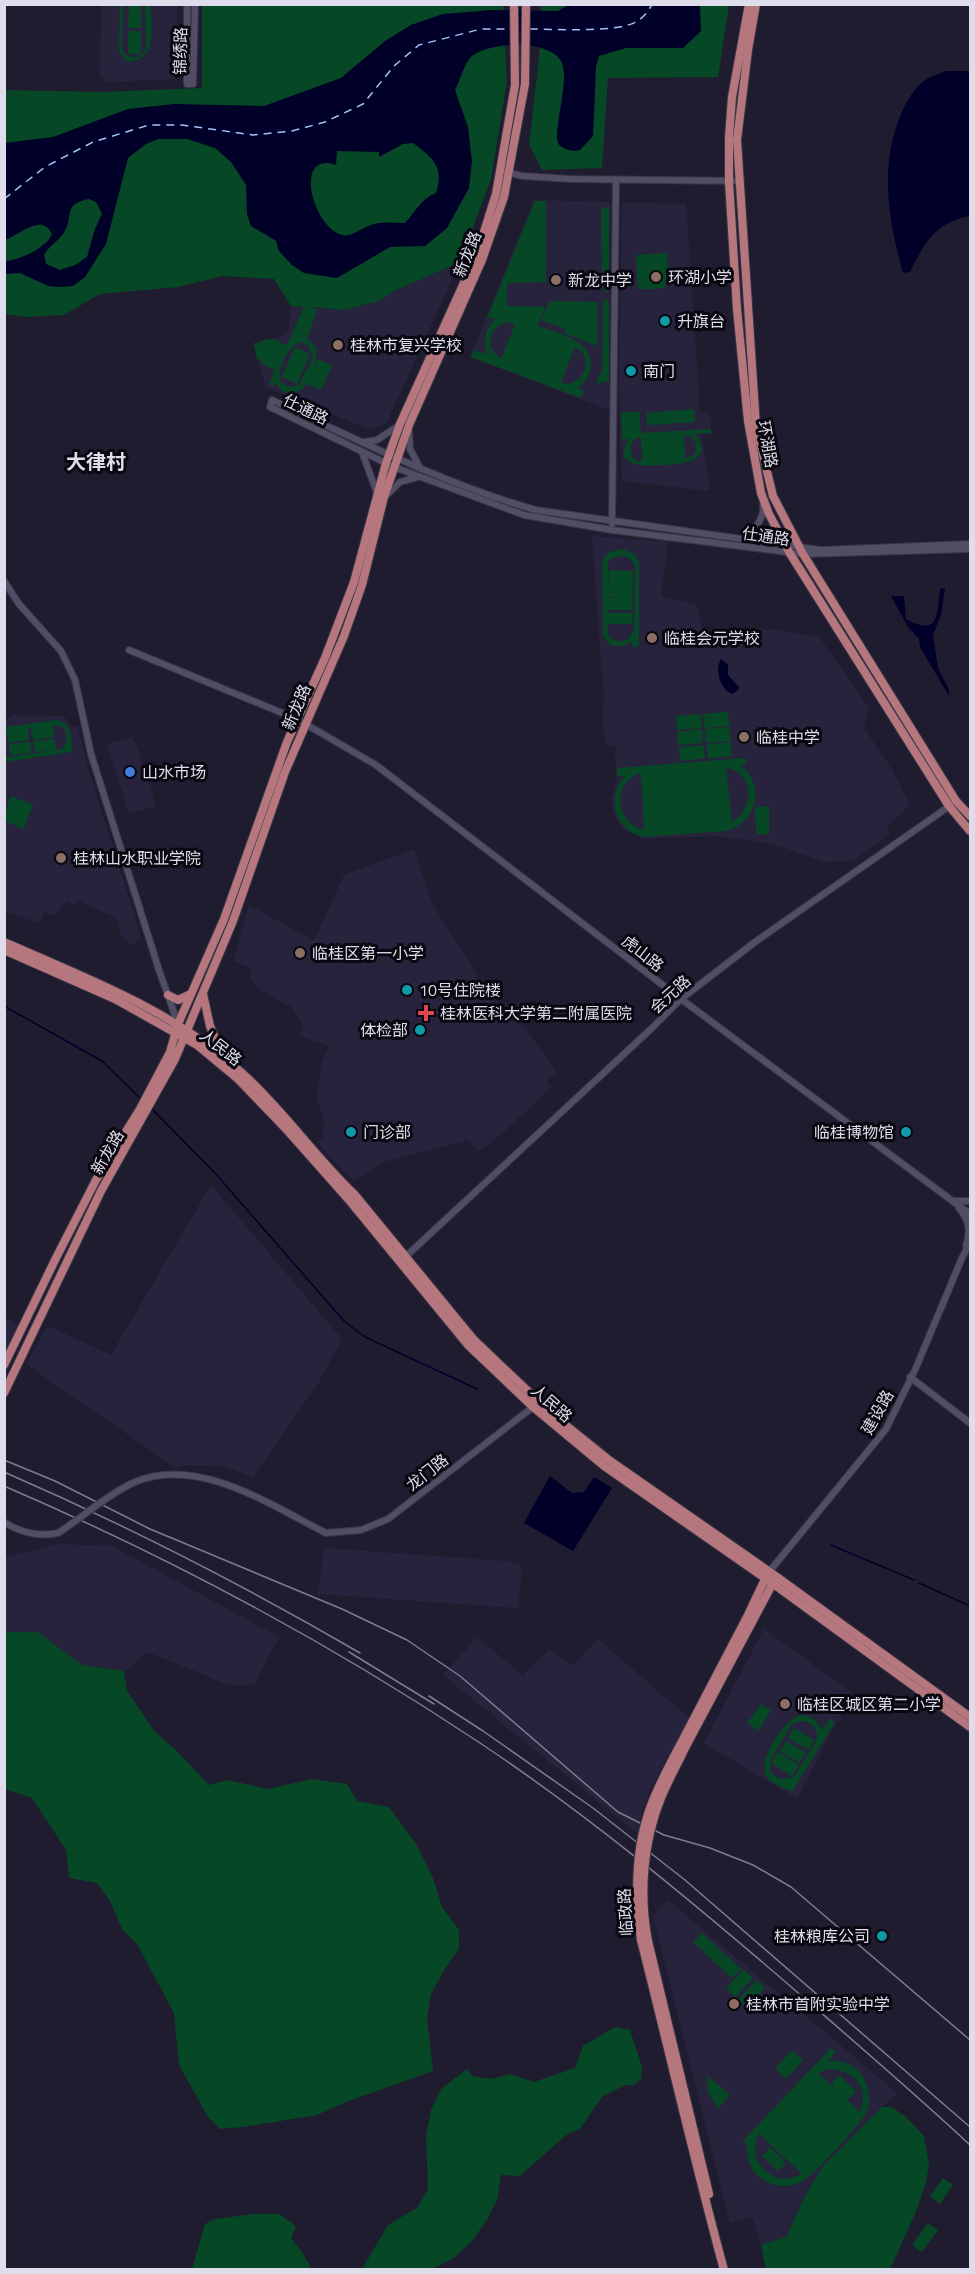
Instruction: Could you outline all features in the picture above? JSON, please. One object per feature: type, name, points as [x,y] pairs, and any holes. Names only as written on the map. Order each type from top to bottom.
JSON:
[{"type":"main road","name":"新龙路","points":[[506,172],[515,85],[514,4]]},
{"type":"main road","name":"新龙路","points":[[380,495],[394,467],[394,456],[405,425],[477,254],[496,194],[506,172],[525,84],[526,4]]},
{"type":"main road","name":"环湖路","points":[[749,4],[732,97],[729,182],[736,309],[748,421],[762,493],[769,514],[788,549],[970,831]]},
{"type":"main road","name":"环湖路","points":[[756,4],[737,140],[756,426],[773,496],[801,551],[952,804],[970,816]]},
{"type":"main road","name":"新龙路","points":[[181,1031],[191,993],[224,919],[354,582],[380,495],[386,463],[394,456]]},
{"type":"main road","name":"新龙路","points":[[4,1393],[101,1191],[158,1083],[170,1052],[203,993],[233,921],[301,722]]},
{"type":"main road","points":[[4,942],[115,990],[181,1031]]},
{"type":"main road","points":[[4,950],[181,1031]]},
{"type":"main road","points":[[168,995],[178,1000],[191,993]]},
{"type":"main road","points":[[203,993],[210,1026],[223,1057]]},
{"type":"main road","name":"人民路","points":[[181,1031],[223,1057],[244,1074],[293,1125],[338,1179],[355,1195],[468,1345],[532,1407],[604,1466],[771,1578],[970,1717]]},
{"type":"main road","name":"人民路","points":[[181,1031],[238,1079],[272,1114],[474,1340],[537,1402],[609,1460],[970,1727]]},
{"type":"main road","name":"新龙路","points":[[4,1365],[96,1180],[143,1111]]},
{"type":"main road","name":"临政路","points":[[724,2270],[690,2144],[636,1899],[649,1810],[748,1615],[771,1578]]},
{"type":"main road","name":"临政路","points":[[645,1941],[670,2025],[687,2108],[729,2270]]},
{"type":"street","name":"锦绣路","points":[[187,4],[187,84],[193,84],[195,4]]},
{"type":"street","points":[[506,172],[571,179],[740,181]]},
{"type":"street","points":[[612,530],[616,180]]},
{"type":"street","name":"仕通路","points":[[788,549],[742,539],[536,510],[510,503],[421,469],[272,400],[270,407],[394,467],[524,515],[612,530],[801,551],[970,549]]},
{"type":"street","points":[[365,442],[389,434],[405,425],[410,449],[421,469]]},
{"type":"street","points":[[362,452],[380,495],[400,482],[418,477]]},
{"type":"street","points":[[742,539],[760,521],[764,513],[762,493]]},
{"type":"street","name":"仕通路","points":[[801,551],[970,544]]},
{"type":"street","points":[[4,581],[19,604],[61,651],[75,680],[91,754],[181,1031]]},
{"type":"street","name":"虎山路","points":[[129,650],[301,722],[376,765],[681,999],[970,1214]]},
{"type":"street","name":"会元路","points":[[402,1259],[681,999],[756,942],[952,804]]},
{"type":"street","points":[[953,1201],[970,1201]]},
{"type":"street","points":[[953,1201],[965,1216],[969,1227],[969,1238],[962,1258]]},
{"type":"street","name":"建设路","points":[[771,1578],[886,1429],[970,1242]]},
{"type":"street","points":[[962,1258],[970,1251]]},
{"type":"street","points":[[910,1377],[970,1423]]},
{"type":"street","name":"龙门路","points":[[4,1522],[28,1533],[43,1536],[58,1533],[136,1482],[177,1475],[195,1476],[227,1484],[326,1533],[361,1530],[387,1519],[532,1407]]},
{"type":"shaded area","points":[[101,5],[177,5],[176,79],[108,82],[100,76]]},
{"type":"shaded area","name":"新龙中学","points":[[534,200],[610,202],[609,410],[470,357]]},
{"type":"shaded area","name":"环湖小学","points":[[622,202],[686,204],[700,413],[710,413],[712,434],[702,435],[710,491],[622,481],[619,382]]},
{"type":"shaded area","name":"桂林市复兴学校","points":[[460,262],[386,424],[368,429],[266,387],[253,343],[279,337],[289,329],[291,306],[343,310],[379,301],[394,291]]},
{"type":"shaded area","name":"临桂中学","points":[[592,536],[668,542],[661,596],[696,605],[708,647],[757,632],[759,629],[779,630],[820,638],[869,708],[864,728],[893,771],[910,805],[887,826],[890,833],[853,861],[824,862],[771,843],[715,836],[644,839],[624,829],[616,819],[611,801],[617,781],[615,751],[618,746],[606,745],[602,715],[604,699]]},
{"type":"shaded area","name":"桂林山水职业学院","points":[[12,715],[64,716],[71,727],[78,727],[87,765],[141,937],[132,946],[121,935],[118,919],[79,901],[75,906],[67,900],[55,916],[45,912],[40,923],[5,912],[4,723]]},
{"type":"shaded area","name":"山水市场","points":[[132,737],[156,806],[129,814],[107,744]]},
{"type":"shaded area","name":"桂林医科大学第二附属医院","points":[[414,849],[433,905],[491,997],[526,1029],[557,1073],[547,1081],[552,1087],[499,1136],[479,1151],[468,1140],[383,1162],[353,1181],[317,1142],[322,1138],[325,1124],[317,1100],[321,1064],[330,1046],[299,1036],[304,1026],[291,1007],[260,990],[250,979],[252,969],[233,961],[249,905],[314,941],[344,875]]},
{"type":"shaded area","points":[[211,1185],[342,1339],[319,1382],[253,1477],[224,1466],[187,1465],[176,1468],[26,1364],[48,1326],[111,1355]]},
{"type":"shaded area","points":[[5,1317],[21,1326],[5,1362]]},
{"type":"shaded area","points":[[60,1544],[112,1546],[279,1637],[254,1685],[229,1685],[148,1652],[124,1671],[82,1665],[38,1632],[5,1632],[4,1558]]},
{"type":"shaded area","points":[[324,1548],[504,1561],[522,1566],[518,1608],[318,1594]]},
{"type":"shaded area","name":"临桂区城区第二小学","points":[[764,1629],[852,1693],[797,1799],[704,1743]]},
{"type":"shaded area","points":[[477,1637],[523,1676],[549,1649],[573,1666],[598,1639],[690,1719],[651,1787],[642,1812],[638,1834],[443,1675]]},
{"type":"shaded area","name":"桂林市首附实验中学","points":[[668,1900],[897,2093],[823,2166],[805,2196],[786,2237],[761,2245],[752,2217],[730,2223],[653,1916]]},
{"type":"green space","points":[[120,5],[123,5],[122,49],[124,54],[134,58],[142,55],[146,48],[145,5],[150,6],[152,33],[148,51],[136,61],[126,61],[119,52]]},
{"type":"green space","points":[[129,5],[141,5],[141,28],[128,28]]},
{"type":"green space","points":[[202,5],[503,5],[507,81],[491,179],[460,262],[394,291],[379,301],[343,310],[312,307],[317,310],[307,339],[316,347],[316,357],[308,381],[297,392],[282,391],[275,382],[273,386],[269,384],[275,370],[260,363],[261,360],[257,359],[254,344],[267,339],[270,341],[271,338],[287,345],[304,307],[291,306],[274,279],[222,276],[178,287],[100,294],[64,315],[27,317],[5,314],[4,90],[102,92],[202,88]],"holes":[[[301,342],[309,346],[313,357],[299,385],[288,387],[280,381],[280,370],[284,358],[296,344]]]},
{"type":"green space","points":[[541,5],[729,5],[718,77],[608,78],[602,168],[542,170],[529,144],[539,59]]},
{"type":"green space","points":[[128,31],[141,31],[141,54],[128,54]]},
{"type":"green space","points":[[535,201],[546,201],[546,282],[507,283],[507,306],[545,307],[538,326],[571,338],[585,348],[589,355],[591,368],[587,378],[578,388],[584,391],[581,398],[471,357],[474,350],[487,354],[486,335],[496,319],[487,318]],"holes":[[[508,322],[515,324],[501,359],[492,350],[490,340],[492,332],[498,326]],[[575,347],[585,357],[585,369],[578,379],[565,384],[561,382]]]},
{"type":"green space","points":[[609,207],[609,291],[607,293],[602,288],[601,208]]},
{"type":"green space","points":[[667,253],[669,282],[665,283],[665,288],[638,290],[636,255]]},
{"type":"green space","points":[[606,298],[609,301],[609,381],[596,384],[602,369],[603,303]]},
{"type":"green space","points":[[549,302],[598,302],[597,346],[564,333],[565,329],[541,320]]},
{"type":"green space","points":[[295,347],[310,354],[297,384],[282,377]]},
{"type":"green space","points":[[317,359],[332,365],[321,390],[307,384]]},
{"type":"green space","points":[[694,409],[695,422],[647,425],[646,413]]},
{"type":"green space","points":[[621,412],[639,412],[641,433],[711,429],[711,433],[695,434],[702,450],[699,455],[687,462],[671,464],[640,465],[627,460],[624,448],[629,439],[622,439]],"holes":[[[684,435],[691,436],[696,444],[695,454],[685,459]],[[641,437],[642,461],[636,461],[630,447],[634,439]]]},
{"type":"green space","points":[[623,549],[634,554],[639,561],[639,646],[633,647],[632,641],[619,646],[611,645],[603,634],[602,560],[609,552]],"holes":[[[624,556],[631,559],[635,565],[634,630],[628,639],[619,642],[609,637],[607,624],[632,624],[633,613],[608,613],[608,616],[607,610],[632,610],[633,571],[609,570],[608,597],[608,563],[612,558]]]},
{"type":"green space","points":[[728,712],[729,726],[704,728],[703,714]]},
{"type":"green space","points":[[701,714],[702,728],[677,730],[676,716]]},
{"type":"green space","points":[[57,720],[69,728],[72,752],[5,762],[5,754],[10,757],[62,749],[67,739],[63,727],[53,725],[54,737],[33,740],[31,728],[28,729],[29,740],[9,743],[5,727]]},
{"type":"green space","points":[[729,727],[731,741],[706,743],[705,729]]},
{"type":"green space","points":[[702,729],[703,743],[678,745],[677,732]]},
{"type":"green space","points":[[54,739],[56,750],[35,752],[33,741]]},
{"type":"green space","points":[[30,742],[31,753],[10,755],[9,744]]},
{"type":"green space","points":[[731,742],[732,756],[708,759],[706,745]]},
{"type":"green space","points":[[703,745],[705,758],[680,761],[679,747]]},
{"type":"green space","points":[[746,758],[746,764],[740,765],[754,783],[755,803],[745,821],[725,831],[643,837],[626,827],[616,812],[615,793],[625,776],[617,777],[617,768]],"holes":[[[726,768],[736,771],[747,783],[748,800],[745,809],[732,822]],[[641,773],[644,830],[634,826],[627,819],[620,802],[625,785],[631,778]]]},
{"type":"green space","points":[[11,796],[33,805],[23,829],[5,821],[5,813]]},
{"type":"green space","points":[[769,806],[769,834],[756,834],[755,807]]},
{"type":"green space","points":[[5,1632],[38,1632],[82,1665],[124,1671],[127,1691],[155,1732],[176,1750],[209,1785],[228,1780],[268,1789],[312,1779],[347,1784],[357,1801],[389,1807],[416,1844],[433,1878],[442,1907],[459,1930],[459,1949],[431,1994],[427,2018],[433,2071],[346,2102],[317,2115],[220,2129],[208,2117],[179,2065],[174,2013],[137,1944],[122,1929],[110,1901],[97,1883],[69,1878],[66,1850],[32,1798],[5,1789]]},
{"type":"green space","points":[[761,1704],[771,1711],[758,1731],[747,1723]]},
{"type":"green space","points":[[800,1715],[810,1717],[822,1730],[830,1719],[835,1722],[792,1792],[770,1780],[765,1773],[764,1766],[769,1749],[781,1731]],"holes":[[[805,1722],[816,1730],[816,1741],[794,1777],[779,1779],[771,1773],[770,1761],[792,1724]]]},
{"type":"green space","points":[[794,1728],[814,1740],[808,1750],[788,1738]]},
{"type":"green space","points":[[786,1741],[806,1753],[799,1763],[780,1751]]},
{"type":"green space","points":[[778,1752],[799,1765],[792,1776],[771,1763]]},
{"type":"green space","points":[[702,1933],[741,1969],[732,1978],[693,1942]]},
{"type":"green space","points":[[743,1969],[753,1978],[736,1997],[726,1989]]},
{"type":"green space","points":[[756,1980],[765,1988],[748,2008],[738,2000]]},
{"type":"green space","points":[[615,2027],[630,2030],[642,2067],[641,2079],[634,2085],[625,2085],[602,2097],[580,2129],[566,2135],[520,2176],[501,2175],[497,2200],[473,2240],[454,2258],[432,2269],[362,2269],[388,2225],[417,2208],[428,2189],[426,2136],[431,2110],[441,2089],[467,2069],[472,2076],[491,2079],[510,2074],[534,2082],[575,2068],[583,2046]]},
{"type":"green space","points":[[831,2048],[836,2052],[828,2061],[848,2064],[856,2069],[867,2084],[869,2104],[866,2114],[825,2161],[801,2182],[778,2186],[760,2178],[751,2166],[747,2145],[743,2141]],"holes":[[[828,2069],[845,2072],[858,2081],[863,2095],[860,2112],[818,2073]],[[759,2134],[801,2173],[801,2174],[791,2178],[781,2178],[765,2170],[756,2154],[755,2144]]]},
{"type":"green space","points":[[792,2050],[803,2060],[786,2079],[775,2069]]},
{"type":"green space","points":[[839,2075],[856,2091],[847,2100],[831,2084]]},
{"type":"green space","points":[[708,2076],[730,2095],[718,2109],[708,2092]]},
{"type":"green space","points":[[882,2107],[891,2107],[905,2116],[924,2136],[929,2164],[926,2183],[915,2214],[889,2270],[766,2269],[761,2245],[786,2237],[805,2196],[823,2166]]},
{"type":"green space","points":[[770,2147],[786,2163],[778,2171],[762,2156]]},
{"type":"green space","points":[[943,2178],[953,2185],[940,2204],[930,2196]]},
{"type":"green space","points":[[254,2214],[279,2214],[296,2226],[291,2238],[312,2269],[192,2269],[205,2224],[215,2219]]},
{"type":"green space","points":[[928,2223],[938,2230],[922,2252],[912,2245]]},
{"type":"water","points":[[570,4],[702,5],[700,6],[701,31],[683,48],[626,48],[599,56],[596,67],[593,136],[580,150],[574,151],[559,145],[557,139],[564,77],[561,61],[554,54],[532,46],[504,45],[471,57],[455,90],[468,127],[472,161],[469,188],[447,228],[425,246],[390,247],[337,278],[304,273],[292,265],[279,251],[276,241],[251,226],[247,214],[246,185],[231,162],[215,148],[187,139],[158,139],[146,144],[128,158],[106,244],[85,277],[73,286],[60,287],[48,286],[20,273],[5,274],[5,261],[17,259],[32,252],[45,244],[52,234],[48,228],[36,225],[5,240],[5,143],[53,137],[128,109],[174,104],[264,106],[341,78],[385,41],[411,25],[443,14],[492,10],[558,11]],"holes":[[[413,143],[431,158],[438,169],[436,193],[422,202],[405,223],[377,223],[345,235],[331,229],[322,219],[312,191],[311,178],[315,168],[323,163],[336,165],[337,151],[379,152],[379,157],[403,144]],[[89,199],[96,202],[102,214],[87,257],[75,265],[60,270],[46,264],[44,255],[63,234],[72,208],[80,201]]]},
{"type":"water","points":[[946,71],[970,71],[970,216],[940,228],[921,251],[910,272],[903,273],[888,198],[892,141],[900,116],[912,94],[925,80]]},
{"type":"water","points":[[945,588],[941,615],[933,635],[938,668],[949,690],[949,696],[920,647],[919,638],[909,629],[891,596],[904,596],[906,619],[925,626],[934,621],[937,615],[940,589]]},
{"type":"water","points":[[721,659],[728,665],[728,675],[739,687],[732,694],[728,692],[720,679],[718,669]]},
{"type":"water","points":[[550,1476],[572,1493],[584,1492],[594,1477],[612,1488],[573,1551],[524,1523]]},
{"type":"waterway","points":[[4,1006],[102,1061],[141,1099]]},
{"type":"waterway","points":[[151,1108],[215,1173],[344,1321],[365,1337],[477,1389]]},
{"type":"waterway","points":[[831,1545],[914,1580]]},
{"type":"waterway","points":[[919,1583],[970,1606]]},
{"type":"ferry route","points":[[530,29],[614,28],[636,22],[652,4]]},
{"type":"ferry route","points":[[4,199],[45,167],[93,142],[149,125],[182,125],[253,135],[292,131],[325,122],[363,104],[394,66],[419,45],[481,29],[510,29]]},
{"type":"railway","points":[[4,1460],[55,1481],[150,1529],[342,1609],[407,1640],[460,1676],[618,1812],[664,1835],[710,1848],[753,1865],[791,1887],[970,2040]]},
{"type":"railway","points":[[4,1472],[185,1557],[360,1653]]},
{"type":"railway","points":[[4,1486],[127,1542],[246,1603],[363,1669],[477,1741],[558,1798],[675,1889],[858,2044],[970,2145]]},
{"type":"railway","points":[[349,1652],[434,1704]]},
{"type":"railway","points":[[429,1696],[593,1808],[685,1880],[970,2127]]},
{"type":"place","name":"环湖小学","points":[[656,277]]},
{"type":"place","name":"新龙中学","points":[[556,280]]},
{"type":"place","name":"升旗台","points":[[665,321]]},
{"type":"place","name":"桂林市复兴学校","points":[[338,345]]},
{"type":"place","name":"南门","points":[[631,371]]},
{"type":"place","name":"临桂会元学校","points":[[652,638]]},
{"type":"place","name":"临桂中学","points":[[744,737]]},
{"type":"place","name":"山水市场","points":[[130,772]]},
{"type":"place","name":"桂林山水职业学院","points":[[61,858]]},
{"type":"place","name":"临桂区第一小学","points":[[300,953]]},
{"type":"place","name":"10号住院楼","points":[[407,990]]},
{"type":"place","name":"桂林医科大学第二附属医院","points":[[426,1013]]},
{"type":"place","name":"体检部","points":[[420,1030]]},
{"type":"place","name":"门诊部","points":[[351,1132]]},
{"type":"place","name":"临桂博物馆","points":[[906,1132]]},
{"type":"place","name":"临桂区城区第二小学","points":[[785,1704]]},
{"type":"place","name":"桂林粮库公司","points":[[882,1936]]},
{"type":"place","name":"桂林市首附实验中学","points":[[734,2004]]},
{"type":"district","name":"大律村","points":[[96,461]]}]
